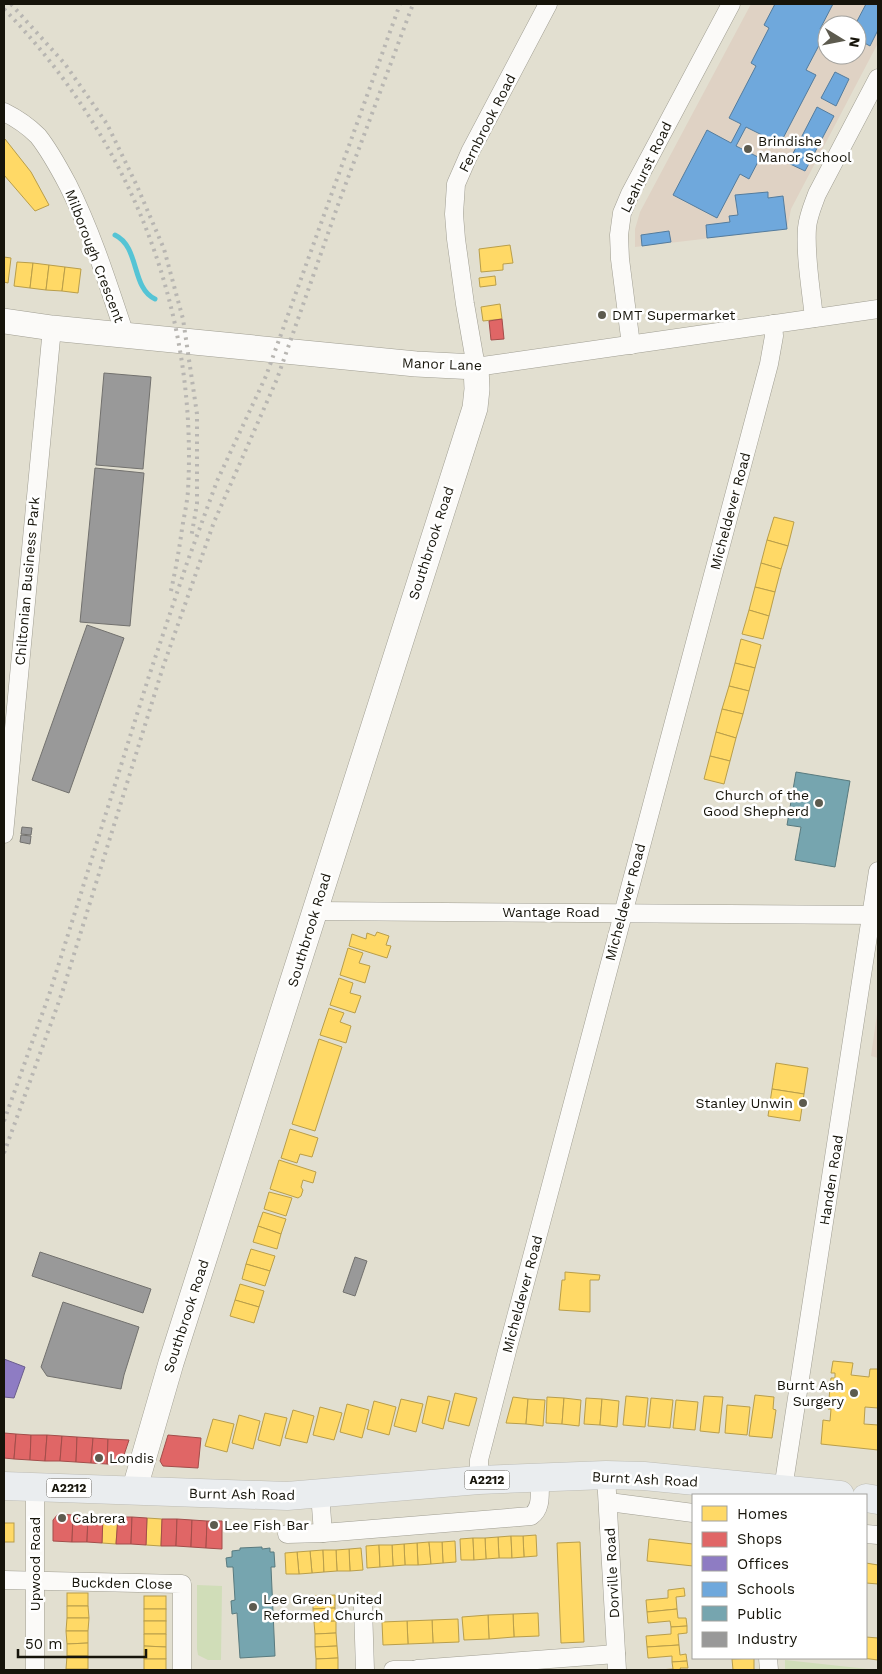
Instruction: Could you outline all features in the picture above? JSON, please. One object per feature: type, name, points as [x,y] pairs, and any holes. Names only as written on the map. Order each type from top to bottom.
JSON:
[{"type":"main road","name":"Burnt Ash Road","points":[[4,1486],[287,1496],[479,1480],[606,1475],[644,1476],[832,1494]]},
{"type":"street","name":"Fernbrook Road","points":[[476,367],[456,239],[454,214],[456,184],[470,152],[548,4]]},
{"type":"street","name":"Leahurst Road","points":[[631,345],[620,259],[619,235],[622,213],[630,194],[731,4]]},
{"type":"street","points":[[814,318],[807,247],[807,228],[811,209],[878,78]]},
{"type":"street","name":"Milborough Crescent","points":[[4,112],[17,118],[37,136],[56,161],[78,206],[94,246],[125,335]]},
{"type":"street","name":"Manor Lane","points":[[4,321],[52,328],[416,364],[476,367],[878,309]]},
{"type":"street","name":"Micheldever Road","points":[[479,1480],[479,1460],[622,913],[769,364],[774,336],[773,324]]},
{"type":"street","name":"Chiltonian Business Park","points":[[4,834],[36,479],[52,328]]},
{"type":"street","name":"Southbrook Road","points":[[134,1491],[166,1378],[475,408],[478,389],[476,367]]},
{"type":"street","name":"Handen Road","points":[[783,1488],[875,915],[878,871]]},
{"type":"street","name":"Wantage Road","points":[[314,911],[875,915]]},
{"type":"street","name":"Dorville Road","points":[[606,1475],[609,1502],[616,1662]]},
{"type":"street","points":[[287,1534],[324,1533],[530,1516],[536,1513],[539,1508],[540,1477]]},
{"type":"street","name":"Upwood Road","points":[[35,1487],[35,1670]]},
{"type":"street","points":[[320,1493],[324,1533]]},
{"type":"street","name":"Burnt Ash Road","points":[[609,1502],[692,1513]]},
{"type":"street","points":[[4,1580],[35,1581]]},
{"type":"street","name":"Buckden Close","points":[[35,1581],[182,1584],[182,1670]]},
{"type":"street","points":[[363,1607],[365,1670]]},
{"type":"street","points":[[393,1670],[616,1662]]},
{"type":"shaded area","name":"Brindishe Manor School","points":[[751,4],[878,4],[878,43],[867,64],[867,15],[817,15],[817,65],[866,65],[791,209],[787,229],[635,247],[635,229],[640,212]]},
{"type":"shaded area","points":[[878,1007],[878,1058],[871,1056]]},
{"type":"green space","points":[[197,1585],[222,1586],[221,1660],[208,1660],[198,1655]]},
{"type":"green space","points":[[785,1660],[877,1670],[785,1670]]},
{"type":"building: Homes","points":[[5,139],[31,172],[49,205],[35,211],[4,175]]},
{"type":"building: Homes","points":[[510,245],[513,263],[503,264],[503,270],[481,272],[479,249]]},
{"type":"building: Homes","points":[[4,257],[11,258],[8,283],[4,282]]},
{"type":"building: Homes","points":[[17,262],[33,263],[30,288],[14,286]]},
{"type":"building: Homes","points":[[33,263],[49,265],[46,290],[30,288]]},
{"type":"building: Homes","points":[[49,265],[65,267],[62,291],[46,290]]},
{"type":"building: Homes","points":[[65,267],[81,269],[78,293],[62,291]]},
{"type":"building: Homes","points":[[495,276],[496,285],[480,287],[479,278]]},
{"type":"building: Homes","points":[[500,304],[502,319],[483,321],[481,307]]},
{"type":"building: Homes","points":[[774,517],[794,522],[788,546],[767,540]]},
{"type":"building: Homes","points":[[767,540],[788,546],[781,569],[761,563]]},
{"type":"building: Homes","points":[[761,563],[781,569],[775,592],[755,587]]},
{"type":"building: Homes","points":[[755,587],[775,592],[769,616],[749,610]]},
{"type":"building: Homes","points":[[749,610],[769,616],[763,639],[742,634]]},
{"type":"building: Homes","points":[[741,639],[761,645],[755,668],[735,663]]},
{"type":"building: Homes","points":[[735,663],[755,668],[749,691],[729,686]]},
{"type":"building: Homes","points":[[729,686],[749,691],[743,714],[722,709]]},
{"type":"building: Homes","points":[[722,709],[743,714],[736,738],[716,732]]},
{"type":"building: Homes","points":[[716,732],[736,738],[730,761],[710,756]]},
{"type":"building: Homes","points":[[710,756],[730,761],[724,784],[704,779]]},
{"type":"building: Homes","points":[[377,932],[389,936],[386,945],[391,946],[387,958],[349,946],[352,934],[366,939],[367,933],[375,936]]},
{"type":"building: Homes","points":[[348,948],[363,953],[359,963],[370,966],[365,983],[340,975]]},
{"type":"building: Homes","points":[[339,978],[353,983],[350,993],[361,996],[355,1013],[330,1005]]},
{"type":"building: Homes","points":[[329,1008],[344,1013],[340,1022],[351,1026],[346,1043],[320,1035]]},
{"type":"building: Homes","points":[[319,1039],[342,1047],[315,1131],[292,1124]]},
{"type":"building: Homes","points":[[776,1063],[808,1068],[804,1094],[772,1089]]},
{"type":"building: Homes","points":[[772,1089],[804,1094],[800,1121],[768,1116]]},
{"type":"building: Homes","points":[[290,1129],[318,1138],[312,1157],[300,1154],[297,1163],[281,1158]]},
{"type":"building: Homes","points":[[279,1160],[316,1172],[313,1183],[303,1180],[301,1187],[303,1190],[298,1198],[270,1189]]},
{"type":"building: Homes","points":[[269,1192],[292,1198],[286,1216],[264,1209]]},
{"type":"building: Homes","points":[[263,1212],[286,1219],[281,1234],[258,1226]]},
{"type":"building: Homes","points":[[258,1226],[281,1234],[277,1249],[253,1242]]},
{"type":"building: Homes","points":[[251,1249],[275,1256],[270,1271],[246,1264]]},
{"type":"building: Homes","points":[[246,1264],[270,1271],[265,1286],[242,1279]]},
{"type":"building: Homes","points":[[565,1272],[600,1275],[599,1280],[590,1280],[590,1312],[559,1310],[562,1280],[565,1280]]},
{"type":"building: Homes","points":[[240,1284],[264,1291],[259,1307],[235,1300]]},
{"type":"building: Homes","points":[[235,1300],[259,1307],[254,1323],[230,1316]]},
{"type":"building: Homes","name":"Burnt Ash Surgery","points":[[833,1361],[853,1363],[851,1375],[869,1377],[870,1369],[878,1369],[878,1408],[865,1407],[864,1424],[878,1425],[878,1450],[821,1444],[823,1420],[830,1421],[831,1409],[828,1409],[831,1378],[835,1378],[835,1373],[831,1373]]},
{"type":"building: Homes","points":[[455,1393],[477,1398],[469,1426],[448,1421]]},
{"type":"building: Homes","points":[[755,1395],[774,1397],[773,1409],[776,1410],[772,1438],[749,1436]]},
{"type":"building: Homes","points":[[428,1396],[450,1401],[443,1429],[422,1423]]},
{"type":"building: Homes","points":[[626,1396],[648,1398],[645,1427],[623,1425]]},
{"type":"building: Homes","points":[[704,1396],[723,1397],[719,1433],[700,1431]]},
{"type":"building: Homes","points":[[513,1397],[528,1399],[526,1424],[506,1423]]},
{"type":"building: Homes","points":[[547,1397],[564,1398],[562,1424],[546,1423]]},
{"type":"building: Homes","points":[[564,1398],[581,1400],[579,1426],[562,1424]]},
{"type":"building: Homes","points":[[586,1398],[602,1399],[600,1425],[584,1424]]},
{"type":"building: Homes","points":[[651,1398],[673,1400],[670,1428],[648,1426]]},
{"type":"building: Homes","points":[[401,1399],[423,1404],[416,1432],[394,1426]]},
{"type":"building: Homes","points":[[528,1399],[545,1400],[543,1426],[526,1424]]},
{"type":"building: Homes","points":[[602,1399],[619,1401],[617,1427],[600,1425]]},
{"type":"building: Homes","points":[[676,1400],[698,1402],[695,1430],[673,1428]]},
{"type":"building: Homes","points":[[374,1401],[396,1407],[389,1435],[367,1429]]},
{"type":"building: Homes","points":[[347,1404],[369,1410],[362,1438],[340,1432]]},
{"type":"building: Homes","points":[[727,1405],[750,1407],[747,1435],[725,1433]]},
{"type":"building: Homes","points":[[320,1407],[342,1413],[334,1440],[313,1435]]},
{"type":"building: Homes","points":[[293,1410],[314,1416],[307,1443],[285,1438]]},
{"type":"building: Homes","points":[[265,1413],[287,1418],[280,1446],[258,1440]]},
{"type":"building: Homes","points":[[239,1415],[260,1421],[253,1449],[232,1443]]},
{"type":"building: Homes","points":[[213,1419],[234,1424],[227,1452],[205,1446]]},
{"type":"building: Homes","points":[[103,1516],[118,1517],[116,1544],[102,1543]]},
{"type":"building: Homes","points":[[147,1518],[162,1519],[161,1546],[146,1545]]},
{"type":"building: Homes","points":[[4,1523],[14,1523],[14,1542],[4,1542]]},
{"type":"building: Homes","points":[[536,1535],[537,1556],[524,1557],[523,1536]]},
{"type":"building: Homes","points":[[511,1536],[512,1558],[499,1558],[498,1537]]},
{"type":"building: Homes","points":[[511,1536],[523,1536],[524,1557],[512,1558]]},
{"type":"building: Homes","points":[[498,1537],[499,1558],[486,1559],[485,1538]]},
{"type":"building: Homes","points":[[473,1538],[474,1560],[461,1560],[460,1539]]},
{"type":"building: Homes","points":[[473,1538],[485,1538],[486,1559],[474,1560]]},
{"type":"building: Homes","points":[[649,1539],[692,1544],[692,1566],[647,1561]]},
{"type":"building: Homes","points":[[455,1541],[456,1562],[443,1563],[442,1542]]},
{"type":"building: Homes","points":[[429,1542],[431,1564],[418,1565],[417,1543]]},
{"type":"building: Homes","points":[[429,1542],[442,1542],[443,1563],[431,1564]]},
{"type":"building: Homes","points":[[580,1542],[584,1642],[561,1643],[557,1543]]},
{"type":"building: Homes","points":[[417,1543],[418,1565],[405,1565],[404,1544]]},
{"type":"building: Homes","points":[[404,1544],[405,1565],[393,1566],[392,1545]]},
{"type":"building: Homes","points":[[379,1545],[380,1567],[367,1568],[366,1546]]},
{"type":"building: Homes","points":[[379,1545],[392,1545],[393,1566],[380,1567]]},
{"type":"building: Homes","points":[[361,1548],[363,1570],[350,1571],[349,1549]]},
{"type":"building: Homes","points":[[349,1549],[350,1571],[337,1571],[336,1550]]},
{"type":"building: Homes","points":[[323,1550],[324,1572],[312,1573],[310,1551]]},
{"type":"building: Homes","points":[[323,1550],[336,1550],[337,1571],[324,1572]]},
{"type":"building: Homes","points":[[310,1551],[312,1573],[299,1574],[297,1552]]},
{"type":"building: Homes","points":[[297,1552],[299,1574],[286,1574],[285,1553]]},
{"type":"building: Homes","points":[[867,1563],[878,1565],[878,1584],[867,1583]]},
{"type":"building: Homes","points":[[684,1588],[685,1596],[676,1597],[677,1609],[647,1612],[646,1600],[668,1598],[668,1590]]},
{"type":"building: Homes","points":[[67,1593],[88,1593],[88,1606],[67,1606]]},
{"type":"building: Homes","points":[[335,1595],[335,1608],[313,1609],[313,1596]]},
{"type":"building: Homes","points":[[144,1596],[166,1596],[166,1609],[144,1609]]},
{"type":"building: Homes","points":[[67,1606],[88,1606],[89,1618],[67,1618]]},
{"type":"building: Homes","points":[[335,1608],[336,1621],[314,1622],[313,1609]]},
{"type":"building: Homes","points":[[144,1609],[166,1609],[166,1621],[144,1621]]},
{"type":"building: Homes","points":[[677,1609],[678,1618],[686,1618],[687,1626],[671,1627],[670,1621],[648,1623],[647,1612]]},
{"type":"building: Homes","points":[[538,1613],[539,1636],[514,1637],[513,1614]]},
{"type":"building: Homes","points":[[513,1614],[514,1637],[489,1639],[488,1615]]},
{"type":"building: Homes","points":[[488,1615],[489,1639],[464,1640],[462,1617]]},
{"type":"building: Homes","points":[[67,1618],[89,1618],[88,1631],[66,1631]]},
{"type":"building: Homes","points":[[458,1619],[459,1642],[433,1643],[432,1620]]},
{"type":"building: Homes","points":[[432,1620],[433,1643],[408,1644],[407,1621]]},
{"type":"building: Homes","points":[[144,1621],[166,1621],[166,1634],[144,1634]]},
{"type":"building: Homes","points":[[336,1621],[336,1633],[315,1634],[314,1622]]},
{"type":"building: Homes","points":[[407,1621],[408,1644],[383,1645],[382,1622]]},
{"type":"building: Homes","points":[[687,1626],[687,1633],[678,1634],[679,1645],[647,1647],[646,1636],[671,1634],[671,1627]]},
{"type":"building: Homes","points":[[66,1631],[88,1631],[88,1643],[67,1644]]},
{"type":"building: Homes","points":[[336,1633],[337,1646],[315,1647],[315,1634]]},
{"type":"building: Homes","points":[[144,1634],[166,1634],[166,1647],[144,1646]]},
{"type":"building: Homes","points":[[867,1637],[878,1638],[878,1660],[867,1659]]},
{"type":"building: Homes","points":[[88,1643],[88,1656],[67,1656],[67,1644]]},
{"type":"building: Homes","points":[[679,1645],[680,1655],[686,1654],[687,1661],[672,1662],[672,1656],[648,1658],[647,1647]]},
{"type":"building: Homes","points":[[144,1646],[166,1647],[166,1659],[144,1659]]},
{"type":"building: Homes","points":[[337,1646],[338,1658],[316,1659],[315,1647]]},
{"type":"building: Homes","points":[[67,1656],[88,1656],[88,1669],[66,1669]]},
{"type":"building: Homes","points":[[338,1658],[338,1670],[316,1670],[316,1659]]},
{"type":"building: Homes","points":[[144,1659],[166,1659],[166,1670],[144,1670]]},
{"type":"building: Homes","points":[[732,1659],[754,1659],[754,1670],[733,1670]]},
{"type":"building: Homes","points":[[687,1661],[688,1668],[680,1668],[681,1670],[659,1670],[673,1669],[672,1662]]},
{"type":"building: Shops","points":[[502,319],[504,339],[491,340],[489,321]]},
{"type":"building: Shops","points":[[4,1433],[16,1434],[14,1459],[4,1458]]},
{"type":"building: Shops","points":[[16,1434],[31,1435],[30,1460],[14,1459]]},
{"type":"building: Shops","points":[[31,1435],[47,1435],[45,1461],[30,1460]]},
{"type":"building: Shops","points":[[47,1435],[62,1436],[60,1461],[45,1461]]},
{"type":"building: Shops","points":[[168,1435],[201,1438],[198,1468],[163,1466],[160,1461]]},
{"type":"building: Shops","points":[[62,1436],[77,1437],[76,1462],[60,1461]]},
{"type":"building: Shops","points":[[77,1437],[93,1438],[91,1463],[76,1462]]},
{"type":"building: Shops","points":[[93,1438],[108,1439],[107,1464],[91,1463]]},
{"type":"building: Shops","points":[[108,1439],[129,1440],[122,1461],[117,1465],[107,1464]]},
{"type":"building: Shops","points":[[58,1514],[73,1515],[72,1542],[53,1541],[53,1520]]},
{"type":"building: Shops","points":[[73,1515],[88,1516],[87,1542],[72,1542]]},
{"type":"building: Shops","points":[[88,1516],[103,1516],[102,1543],[87,1542]]},
{"type":"building: Shops","points":[[118,1517],[132,1517],[131,1544],[116,1544]]},
{"type":"building: Shops","points":[[132,1517],[147,1518],[146,1545],[131,1544]]},
{"type":"building: Shops","points":[[162,1519],[177,1519],[176,1546],[161,1546]]},
{"type":"building: Shops","points":[[177,1519],[192,1520],[191,1547],[176,1546]]},
{"type":"building: Shops","points":[[192,1520],[207,1521],[206,1548],[191,1547]]},
{"type":"building: Shops","points":[[207,1521],[222,1521],[222,1549],[206,1548]]},
{"type":"building: Offices","points":[[4,1359],[25,1367],[14,1398],[4,1397]]},
{"type":"building: Schools","points":[[775,4],[833,4],[827,15],[817,15],[817,49],[806,70],[816,75],[780,144],[746,127],[736,146],[760,158],[749,179],[740,174],[717,218],[673,195],[707,130],[731,143],[741,124],[729,118],[756,66],[751,63],[769,28],[764,25]]},
{"type":"building: Schools","points":[[866,4],[878,4],[878,30],[870,46],[867,44],[867,15],[860,15]]},
{"type":"building: Schools","points":[[835,72],[849,79],[836,106],[821,98]]},
{"type":"building: Schools","points":[[817,107],[834,116],[805,171],[788,163]]},
{"type":"building: Schools","points":[[768,192],[768,198],[783,196],[787,229],[707,238],[706,225],[730,222],[729,216],[738,215],[735,195]]},
{"type":"building: Schools","points":[[669,231],[671,242],[642,246],[641,235]]},
{"type":"building: Public","name":"Church of the Good Shepherd","points":[[796,772],[850,781],[835,867],[795,860],[801,827],[787,825]]},
{"type":"building: Public","name":"Lee Green United Reformed Church","points":[[262,1547],[262,1549],[270,1548],[270,1552],[274,1552],[275,1567],[271,1567],[275,1656],[240,1658],[237,1613],[232,1614],[231,1601],[235,1600],[233,1567],[227,1567],[226,1558],[232,1557],[232,1551],[240,1550],[240,1548]]},
{"type":"building: Industry","points":[[104,373],[151,377],[143,469],[96,465]]},
{"type":"building: Industry","points":[[95,468],[144,473],[130,626],[80,622]]},
{"type":"building: Industry","points":[[87,625],[124,638],[69,793],[32,780]]},
{"type":"building: Industry","points":[[22,827],[32,828],[31,835],[21,834]]},
{"type":"building: Industry","points":[[21,835],[31,836],[30,844],[20,842]]},
{"type":"building: Industry","points":[[40,1252],[151,1289],[143,1313],[32,1276]]},
{"type":"building: Industry","points":[[355,1257],[367,1261],[355,1296],[343,1292]]},
{"type":"building: Industry","points":[[63,1302],[139,1327],[121,1389],[47,1376],[41,1367]]},
{"type":"waterway","points":[[115,235],[123,241],[128,249],[142,286],[147,294],[155,299]]},
{"type":"railway","points":[[11,4],[65,64],[107,124],[137,186],[164,249],[183,319],[197,414],[197,504],[191,538]]},
{"type":"railway","points":[[4,1121],[50,992],[149,676],[187,563],[217,481],[266,376],[400,4]]},
{"type":"railway","points":[[4,1153],[62,993],[163,667],[214,522],[277,379],[339,202],[413,4]]},
{"type":"railway","points":[[4,9],[48,60],[87,114],[120,171],[147,231],[167,293],[181,358],[188,424],[188,496],[170,595]]},
{"type":"place","name":"Brindishe Manor School","points":[[748,149]]},
{"type":"place","name":"DMT Supermarket","points":[[602,315]]},
{"type":"place","name":"Church of the Good Shepherd","points":[[819,803]]},
{"type":"place","name":"Stanley Unwin","points":[[803,1103]]},
{"type":"place","name":"Burnt Ash Surgery","points":[[854,1393]]},
{"type":"place","name":"Londis","points":[[99,1458]]},
{"type":"place","name":"Cabrera","points":[[62,1518]]},
{"type":"place","name":"Lee Fish Bar","points":[[214,1525]]},
{"type":"place","name":"Lee Green United Reformed Church","points":[[253,1607]]}]
